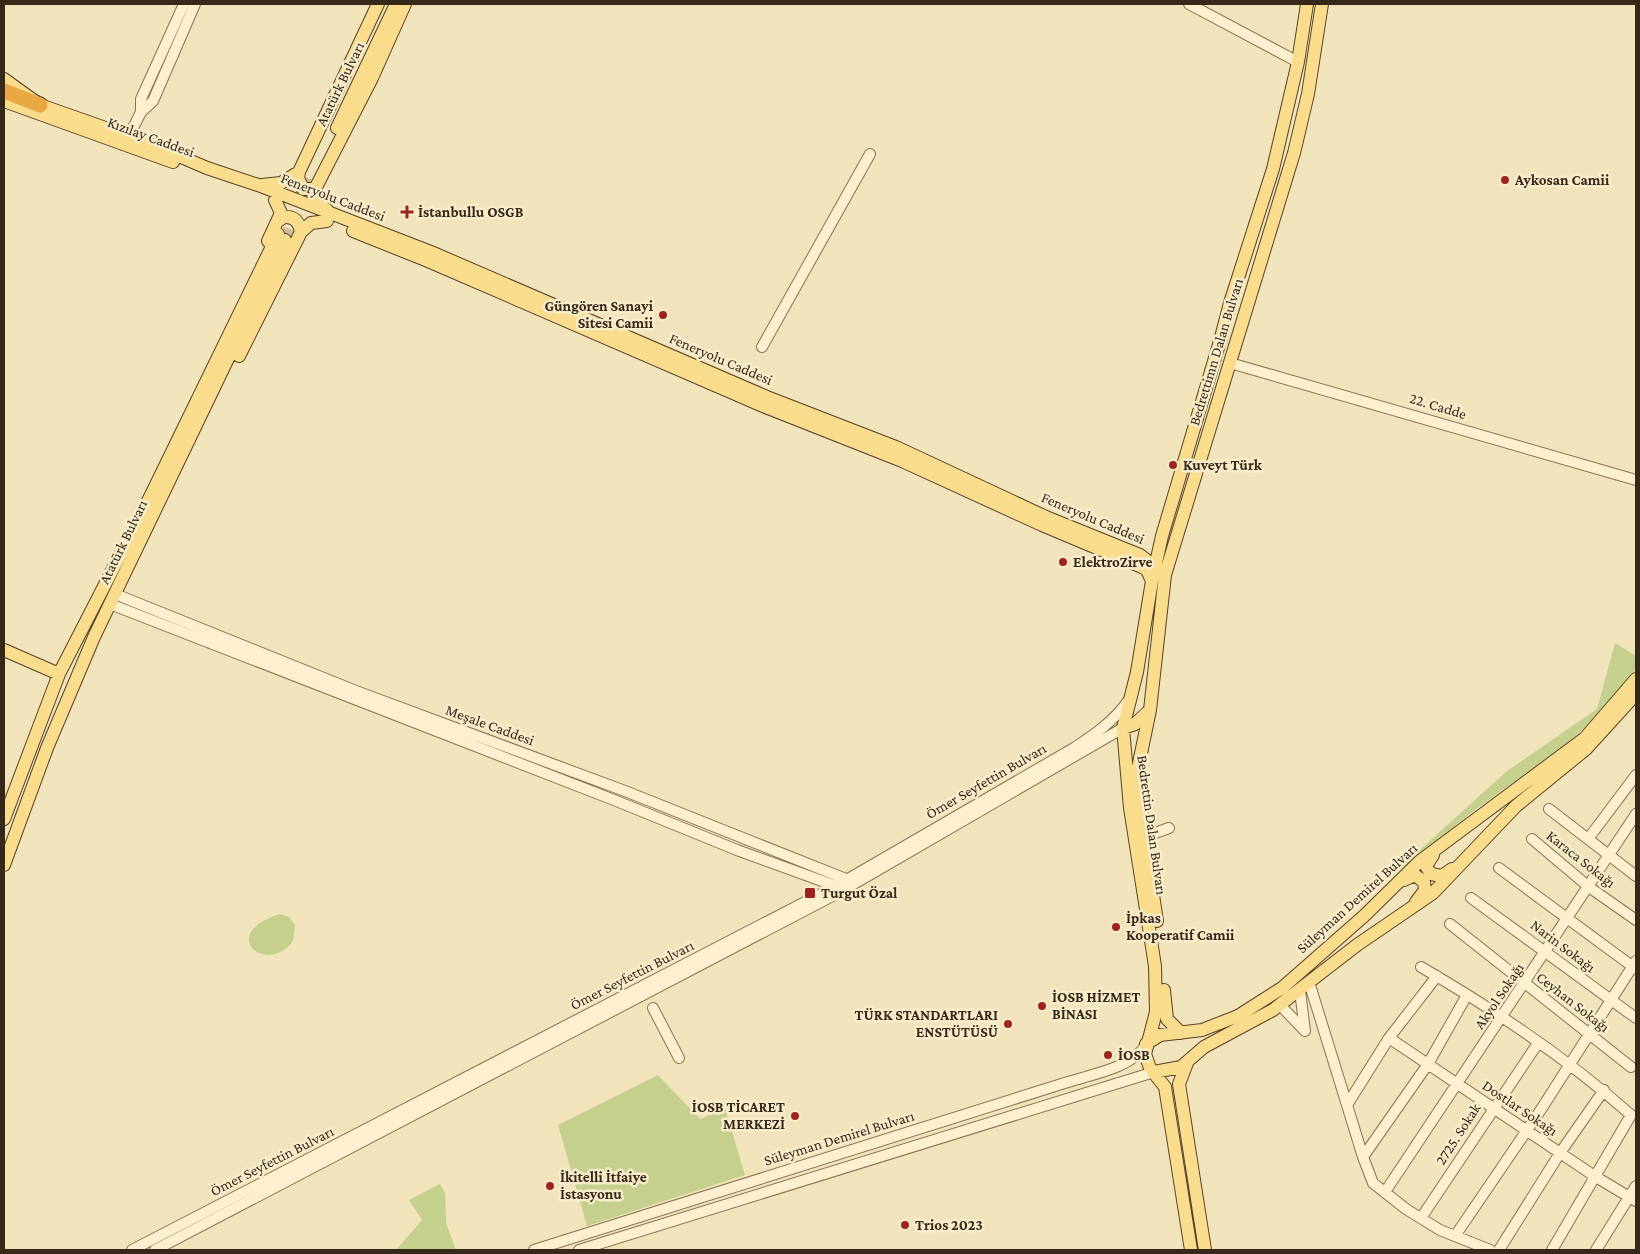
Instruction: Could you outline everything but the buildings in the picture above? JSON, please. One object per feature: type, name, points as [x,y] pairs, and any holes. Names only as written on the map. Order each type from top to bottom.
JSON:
[{"type":"highway","points":[[4,91],[40,105]]},
{"type":"main road","points":[[175,471],[198,437],[301,232],[311,224],[328,217],[308,178],[378,4]]},
{"type":"main road","name":"Atatürk Bulvarı","points":[[308,178],[387,4]]},
{"type":"main road","name":"Atatürk Bulvarı","points":[[308,178],[396,4]]},
{"type":"main road","points":[[258,185],[308,178],[372,78],[406,4]]},
{"type":"main road","name":"Bedrettimn Dalan Bulvarı","points":[[1128,700],[1135,678],[1162,536],[1230,302],[1272,170],[1298,62],[1307,4]]},
{"type":"main road","name":"Bedrettimn Dalan Bulvarı","points":[[1150,710],[1165,575],[1294,153],[1308,94],[1322,4]]},
{"type":"main road","name":"Kızılay Caddesi","points":[[4,79],[40,105],[129,136],[207,168],[258,185]]},
{"type":"main road","name":"Kızılay Caddesi","points":[[8,102],[275,200]]},
{"type":"main road","name":"Feneryolu Caddesi","points":[[258,185],[428,261],[764,406],[902,461],[1042,525],[1142,567],[1147,570],[1152,581]]},
{"type":"main road","points":[[275,200],[281,210],[280,231]]},
{"type":"main road","name":"Feneryolu Caddesi","points":[[275,200],[478,269],[767,397],[896,447],[1046,517],[1138,554],[1165,575]]},
{"type":"main road","points":[[280,231],[284,217],[292,218],[298,223],[301,232]]},
{"type":"main road","name":"Atatürk Bulvarı","points":[[4,864],[47,748],[113,599],[175,471],[280,231]]},
{"type":"main road","name":"Atatürk Bulvarı","points":[[4,819],[59,674],[152,493],[165,452],[280,231]]},
{"type":"main road","points":[[1138,554],[1145,554],[1158,545],[1162,536]]},
{"type":"main road","points":[[103,587],[113,599]]},
{"type":"main road","points":[[4,650],[59,674]]},
{"type":"main road","points":[[1135,678],[1138,683],[1144,685],[1150,681],[1154,674]]},
{"type":"main road","name":"Süleyman Demirel Bulvarı","points":[[1146,1044],[1160,1035],[1202,1030],[1254,1007],[1282,988],[1394,888],[1420,861],[1585,738],[1636,679]]},
{"type":"main road","name":"Süleyman Demirel Bulvarı","points":[[1154,1072],[1181,1067],[1204,1047],[1254,1022],[1280,1005],[1356,945],[1410,909],[1446,881],[1461,862],[1516,806],[1586,749],[1636,694]]},
{"type":"main road","points":[[1123,728],[1135,724],[1150,710],[1148,698],[1142,695],[1134,696],[1128,700]]},
{"type":"main road","name":"Bedrettin Dalan Bulvarı","points":[[1128,700],[1123,728],[1130,808],[1155,966],[1156,1012],[1146,1044]]},
{"type":"main road","name":"Bedrettin Dalan Bulvarı","points":[[1150,710],[1138,768],[1144,837],[1160,942],[1165,1011],[1170,1024],[1181,1033]]},
{"type":"main road","points":[[1446,843],[1426,862],[1427,870],[1430,874],[1442,876],[1461,862]]},
{"type":"main road","points":[[1394,888],[1411,876],[1422,879],[1425,890],[1410,909]]},
{"type":"main road","points":[[1146,1044],[1146,1058],[1165,1087],[1191,1250]]},
{"type":"main road","points":[[1187,1062],[1179,1084],[1205,1250]]},
{"type":"street","points":[[141,112],[141,99],[184,4]]},
{"type":"street","points":[[129,136],[141,112],[153,101],[195,4]]},
{"type":"street","points":[[1189,4],[1298,62]]},
{"type":"street","points":[[762,347],[870,154]]},
{"type":"street","name":"22. Cadde","points":[[1230,362],[1636,480]]},
{"type":"street","name":"Meşale Caddesi","points":[[113,599],[625,791],[849,883]]},
{"type":"street","name":"Meşale Caddesi","points":[[113,599],[838,889]]},
{"type":"street","name":"Ömer Seyfettin Bulvarı","points":[[849,883],[1074,748],[1111,721],[1128,700]]},
{"type":"street","name":"Ömer Seyfettin Bulvarı","points":[[132,1250],[195,1224],[838,889],[1123,728]]},
{"type":"street","points":[[1588,839],[1636,775]]},
{"type":"street","points":[[1549,809],[1636,876]]},
{"type":"street","name":"Akyol Sokağı","points":[[1385,1192],[1547,952],[1636,814]]},
{"type":"street","points":[[1144,837],[1169,828]]},
{"type":"street","name":"Karaca Sokağı","points":[[1532,839],[1589,887],[1636,920]]},
{"type":"street","points":[[1455,1236],[1527,1131],[1635,965],[1499,868]]},
{"type":"street","name":"Narin Sokağı","points":[[1471,898],[1547,952],[1611,1002],[1636,1018]]},
{"type":"street","name":"Ceyhan Sokağı","points":[[1450,924],[1525,984],[1591,1033],[1631,1067]]},
{"type":"street","points":[[1421,967],[1468,995],[1570,1065],[1604,1090],[1631,1115],[1552,1250]]},
{"type":"street","points":[[1347,1105],[1389,1038],[1436,976]]},
{"type":"street","points":[[1280,1005],[1305,1031],[1304,987]]},
{"type":"street","points":[[1304,987],[1347,1105],[1363,1157],[1374,1183],[1421,1218],[1455,1236],[1490,1250]]},
{"type":"street","points":[[1363,1157],[1428,1064],[1468,995]]},
{"type":"street","points":[[653,1008],[679,1058]]},
{"type":"street","name":"Dostlar Sokağı","points":[[1389,1038],[1596,1177],[1633,1199]]},
{"type":"street","name":"2725. Sokak","points":[[1421,1218],[1538,1043]]},
{"type":"street","name":"Süleyman Demirel Bulvarı","points":[[534,1250],[1103,1070],[1130,1060],[1141,1052],[1146,1044]]},
{"type":"street","name":"Süleyman Demirel Bulvarı","points":[[579,1250],[1154,1072]]},
{"type":"street","points":[[1499,1250],[1560,1153],[1604,1090]]},
{"type":"street","points":[[1596,1250],[1633,1199],[1636,1186]]},
{"type":"street","name":"Ömer Seyfettin Bulvarı","points":[[155,1250],[195,1224]]},
{"type":"green space","points":[[1615,643],[1636,656],[1636,669],[1604,708],[1573,739],[1472,812],[1382,884],[1507,771],[1597,709]]},
{"type":"green space","points":[[280,914],[289,917],[295,925],[293,941],[282,951],[271,955],[260,954],[252,949],[249,941],[251,932],[261,922]]},
{"type":"green space","points":[[658,1075],[700,1119],[725,1108],[745,1175],[587,1226],[558,1125]]},
{"type":"green space","points":[[440,1184],[445,1193],[446,1223],[456,1250],[396,1250],[422,1220],[409,1200]]},
{"type":"tunnel","points":[[285,240],[313,178]]},
{"type":"place","name":"Aykosan Camii","points":[[1505,180]]},
{"type":"place","name":"İstanbullu OSGB","points":[[407,212]]},
{"type":"place","name":"Güngören Sanayi Sitesi Camii","points":[[663,315]]},
{"type":"place","name":"Kuveyt Türk","points":[[1173,465]]},
{"type":"place","name":"ElektroZirve","points":[[1063,562]]},
{"type":"place","name":"Turgut Özal","points":[[810,893]]},
{"type":"place","name":"İpkas Kooperatif Camii","points":[[1116,927]]},
{"type":"place","name":"İOSB HİZMET BİNASI","points":[[1042,1006]]},
{"type":"place","name":"TÜRK STANDARTLARI ENSTÜTÜSÜ","points":[[1008,1024]]},
{"type":"place","name":"İOSB","points":[[1108,1055]]},
{"type":"place","name":"İOSB TİCARET MERKEZİ","points":[[795,1116]]},
{"type":"place","name":"İkitelli İtfaiye İstasyonu","points":[[550,1186]]},
{"type":"place","name":"Trios 2023","points":[[905,1225]]}]
